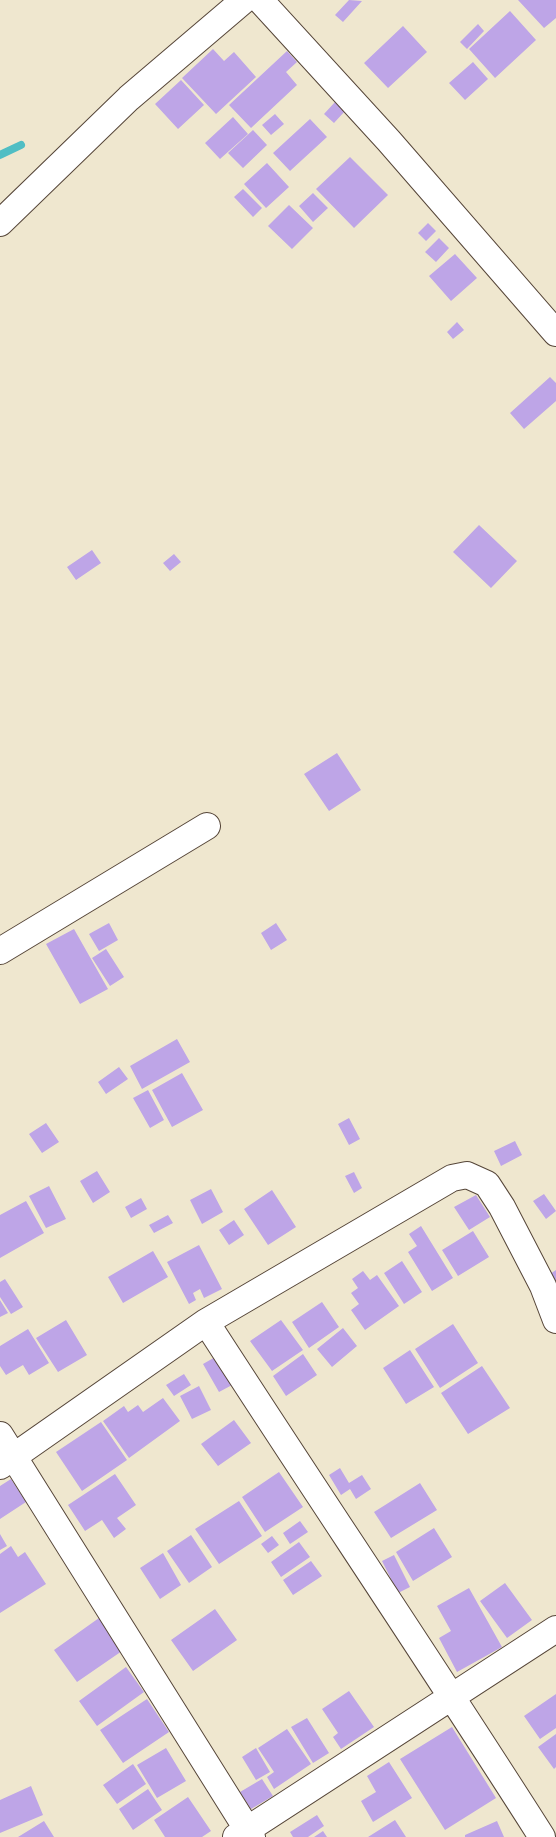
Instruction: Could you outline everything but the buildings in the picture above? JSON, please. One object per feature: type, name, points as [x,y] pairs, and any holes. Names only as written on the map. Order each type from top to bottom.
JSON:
[{"type":"street","points":[[0,223],[129,98],[244,0]]},
{"type":"street","points":[[260,0],[389,141],[556,333]]},
{"type":"street","points":[[0,951],[206,826]]},
{"type":"street","points":[[556,1320],[544,1286],[502,1207],[487,1184],[467,1175],[452,1178],[206,1322],[5,1452],[245,1835],[452,1696],[556,1629]]},
{"type":"street","points":[[206,1322],[350,1544],[452,1696],[542,1837]]},
{"type":"waterway","points":[[0,155],[21,145]]}]
